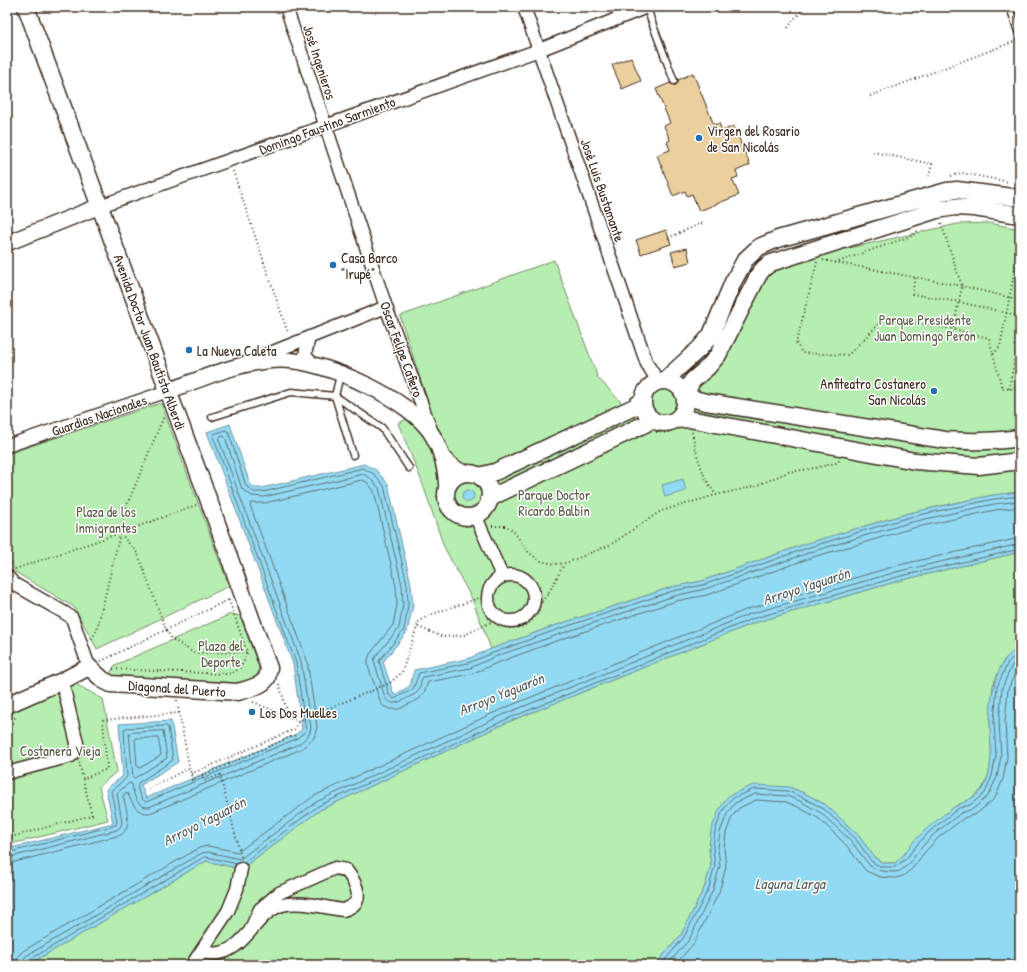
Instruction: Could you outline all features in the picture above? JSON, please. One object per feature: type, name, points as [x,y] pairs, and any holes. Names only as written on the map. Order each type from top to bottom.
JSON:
[{"type":"main road","name":"Avenida Doctor Juan Bautista Alberdi","points":[[26,7],[209,501],[235,596],[264,652],[268,673]]},
{"type":"main road","points":[[653,425],[644,409],[643,400],[648,388],[652,384],[661,381],[700,348],[711,335],[733,282],[745,260],[759,247],[778,239],[946,191],[957,190],[1020,198]]},
{"type":"main road","points":[[681,426],[685,396],[692,381],[718,355],[759,274],[771,262],[937,210],[956,207],[974,208],[1020,215]]},
{"type":"main road","points":[[661,381],[675,383],[683,391],[685,396],[706,402],[945,440],[995,442],[1020,438]]},
{"type":"main road","points":[[474,475],[488,486],[490,493],[480,521],[462,516],[455,512],[450,508],[442,492],[458,476],[474,475],[502,469],[634,407],[643,400]]},
{"type":"main road","points":[[681,426],[689,419],[915,460],[979,466],[1020,461]]},
{"type":"main road","points":[[489,499],[645,424],[653,425],[658,422],[681,426]]},
{"type":"main road","points":[[7,705],[62,681],[86,660]]},
{"type":"main road","name":"Diagonal del Puerto","points":[[86,660],[103,680],[111,684],[238,692],[254,688],[268,673]]},
{"type":"street","name":"José Ingenieros","points":[[286,7],[325,126]]},
{"type":"street","name":"José Luis Bustamante","points":[[524,7],[647,364],[661,381]]},
{"type":"street","name":"Domingo Faustino Sarmiento","points":[[7,243],[100,206],[539,50],[648,7]]},
{"type":"street","name":"Oscar Felipe Cafiero","points":[[325,126],[386,307],[446,469],[442,492]]},
{"type":"street","name":"Guardias Nacionales","points":[[7,446],[169,395],[386,307]]},
{"type":"street","points":[[309,337],[305,355],[313,365]]},
{"type":"street","name":"Guardias Nacionales","points":[[236,367],[264,361],[283,360],[313,365],[340,374],[383,393],[411,412],[433,435]]},
{"type":"street","name":"Oscar Felipe Cafiero","points":[[442,457],[450,465],[464,473],[474,475]]},
{"type":"street","points":[[480,521],[504,573]]},
{"type":"street","points":[[9,575],[14,584],[66,612],[72,618],[86,660]]},
{"type":"street","points":[[7,773],[72,756],[76,750],[77,743],[62,681]]},
{"type":"street","points":[[192,965],[228,911],[237,889],[242,865]]},
{"type":"street","points":[[202,952],[219,954],[232,949],[250,931],[264,916],[281,906],[292,903],[343,910],[350,908],[356,902],[358,888],[346,870],[335,868],[279,893],[260,909],[250,931]]},
{"type":"lane","points":[[648,7],[651,20],[674,82]]},
{"type":"lane","points":[[1010,7],[1020,38]]},
{"type":"lane","points":[[340,374],[335,396],[353,455]]},
{"type":"lane","points":[[212,418],[291,392],[335,396],[382,428],[409,468]]},
{"type":"path","points":[[788,28],[794,19],[806,7]]},
{"type":"path","points":[[710,8],[714,11]]},
{"type":"path","points":[[870,96],[1013,42]]},
{"type":"path","points":[[873,152],[932,164],[929,176]]},
{"type":"path","points":[[230,160],[292,344]]},
{"type":"path","points":[[937,210],[962,286],[953,328]]},
{"type":"path","points":[[668,238],[702,223]]},
{"type":"path","points":[[835,263],[914,235],[919,229]]},
{"type":"path","points":[[993,354],[1000,347],[1020,242]]},
{"type":"path","points":[[818,259],[796,343],[802,353],[848,355],[885,318],[953,328],[989,338],[1002,388],[1009,389],[1020,386]]},
{"type":"path","points":[[812,260],[818,259],[962,286],[1020,300]]},
{"type":"path","points":[[915,278],[912,294],[959,302],[1020,316]]},
{"type":"path","points":[[1009,389],[1020,330]]},
{"type":"path","points":[[86,660],[97,629],[127,505],[169,395]]},
{"type":"path","points":[[653,425],[658,433],[681,426],[699,463],[705,480],[716,495]]},
{"type":"path","points":[[480,521],[507,526],[514,532],[529,553],[541,561],[554,564],[564,564],[610,545],[661,511],[716,495],[756,486],[788,472],[836,463],[845,457]]},
{"type":"path","points":[[442,492],[440,508],[450,520],[466,526],[469,532]]},
{"type":"path","points":[[9,575],[209,501]]},
{"type":"path","points":[[120,533],[138,554],[166,630],[172,639],[194,653],[264,652]]},
{"type":"path","points":[[487,571],[490,578],[482,592],[482,607],[492,622],[506,629],[523,627],[536,617],[542,602],[564,564]]},
{"type":"path","points":[[504,573],[518,569],[531,576],[540,587],[542,602]]},
{"type":"path","points":[[86,660],[166,630],[235,596],[247,652],[246,658],[238,671],[233,673],[113,669]]},
{"type":"path","points":[[251,698],[252,701],[298,721],[390,683],[402,672],[419,621],[430,615],[482,597]]},
{"type":"path","points":[[418,627],[442,637],[464,635],[492,622]]},
{"type":"path","points":[[268,673],[278,678],[289,717]]},
{"type":"path","points":[[7,838],[92,815],[83,779],[107,769],[103,720],[179,713],[192,780],[202,774],[295,735]]},
{"type":"path","points":[[191,774],[295,729],[298,721]]},
{"type":"path","points":[[148,789],[189,768]]},
{"type":"path","points":[[202,774],[204,781],[220,775],[242,865]]},
{"type":"green space","name":"Parque Doctor Ricardo Balbín","points":[[989,223],[1020,229],[1020,492],[993,495],[909,513],[855,529],[808,543],[702,581],[672,587],[551,627],[491,649],[472,599],[444,547],[422,482],[398,423],[430,409],[400,316],[554,260],[598,378],[648,430],[661,418],[652,412],[649,406],[649,398],[653,392],[666,386],[673,389],[679,397],[764,276],[782,263],[957,224]]},
{"type":"green space","name":"Plaza de los Inmigrantes","points":[[161,403],[229,586],[97,649],[74,607],[15,572],[7,554],[7,454]]},
{"type":"green space","points":[[1020,552],[1020,647],[1004,660],[993,685],[990,722],[992,755],[989,774],[982,789],[968,801],[957,805],[912,843],[904,857],[895,863],[883,863],[875,858],[858,835],[826,805],[789,787],[709,848],[711,865],[705,886],[694,910],[681,935],[655,965],[28,965],[206,861],[241,869],[320,810],[508,722],[754,623],[902,580]]},
{"type":"green space","name":"Plaza del Deporte","points":[[231,614],[240,616],[259,667],[255,678],[249,682],[238,685],[115,679],[111,676],[111,672],[115,665]]},
{"type":"green space","name":"Costanera Vieja","points":[[70,681],[103,699],[117,771],[99,787],[108,820],[7,845],[7,710]]},
{"type":"water","name":"Arroyo Yaguarón","points":[[230,424],[250,484],[255,488],[262,488],[364,464],[376,470],[388,484],[411,584],[413,605],[407,632],[383,662],[394,695],[410,686],[414,670],[467,659],[551,627],[672,587],[702,581],[808,543],[909,513],[993,495],[1020,492],[1020,552],[902,580],[754,623],[508,722],[320,810],[241,869],[206,861],[28,965],[7,965],[7,849],[113,823],[106,789],[123,776],[119,724],[171,721],[178,762],[141,785],[146,798],[295,735],[302,729],[293,664],[207,432]]},
{"type":"water","points":[[683,479],[686,491],[665,497],[662,485]]},
{"type":"water","points":[[466,490],[470,490],[474,496],[470,502],[466,502],[462,498],[462,494]]},
{"type":"water","name":"Laguna Larga","points":[[1020,647],[1020,965],[655,965],[681,935],[705,886],[711,865],[709,848],[711,830],[719,810],[728,796],[753,785],[789,787],[804,793],[826,805],[858,835],[875,858],[883,863],[895,863],[903,856],[913,842],[931,825],[954,807],[979,793],[989,773],[991,757],[990,715],[997,675],[1005,659]]},
{"type":"building","points":[[631,57],[641,81],[622,89],[612,65]]},
{"type":"building","points":[[693,73],[714,125],[719,123],[722,131],[734,126],[750,165],[736,171],[738,177],[732,179],[739,195],[699,211],[692,194],[687,196],[685,191],[673,196],[657,155],[670,150],[667,142],[670,140],[664,126],[670,123],[656,89],[670,83],[676,85],[678,80]]},
{"type":"building","points":[[666,230],[671,244],[641,254],[636,240]]},
{"type":"building","points":[[687,248],[690,262],[675,266],[671,252]]},
{"type":"place","name":"Virgen del Rosario de San Nicolás","points":[[699,138]]},
{"type":"place","name":"Casa Barco \"Irupé\"","points":[[333,265]]},
{"type":"place","name":"La Nueva Caleta","points":[[189,350]]},
{"type":"place","name":"Anfiteatro Costanero San Nicolás","points":[[934,391]]},
{"type":"place","name":"Los Dos Muelles","points":[[252,712]]},
{"type":"park label","name":"Parque Presidente Juan Domingo Perón","points":[[925,328]]}]
